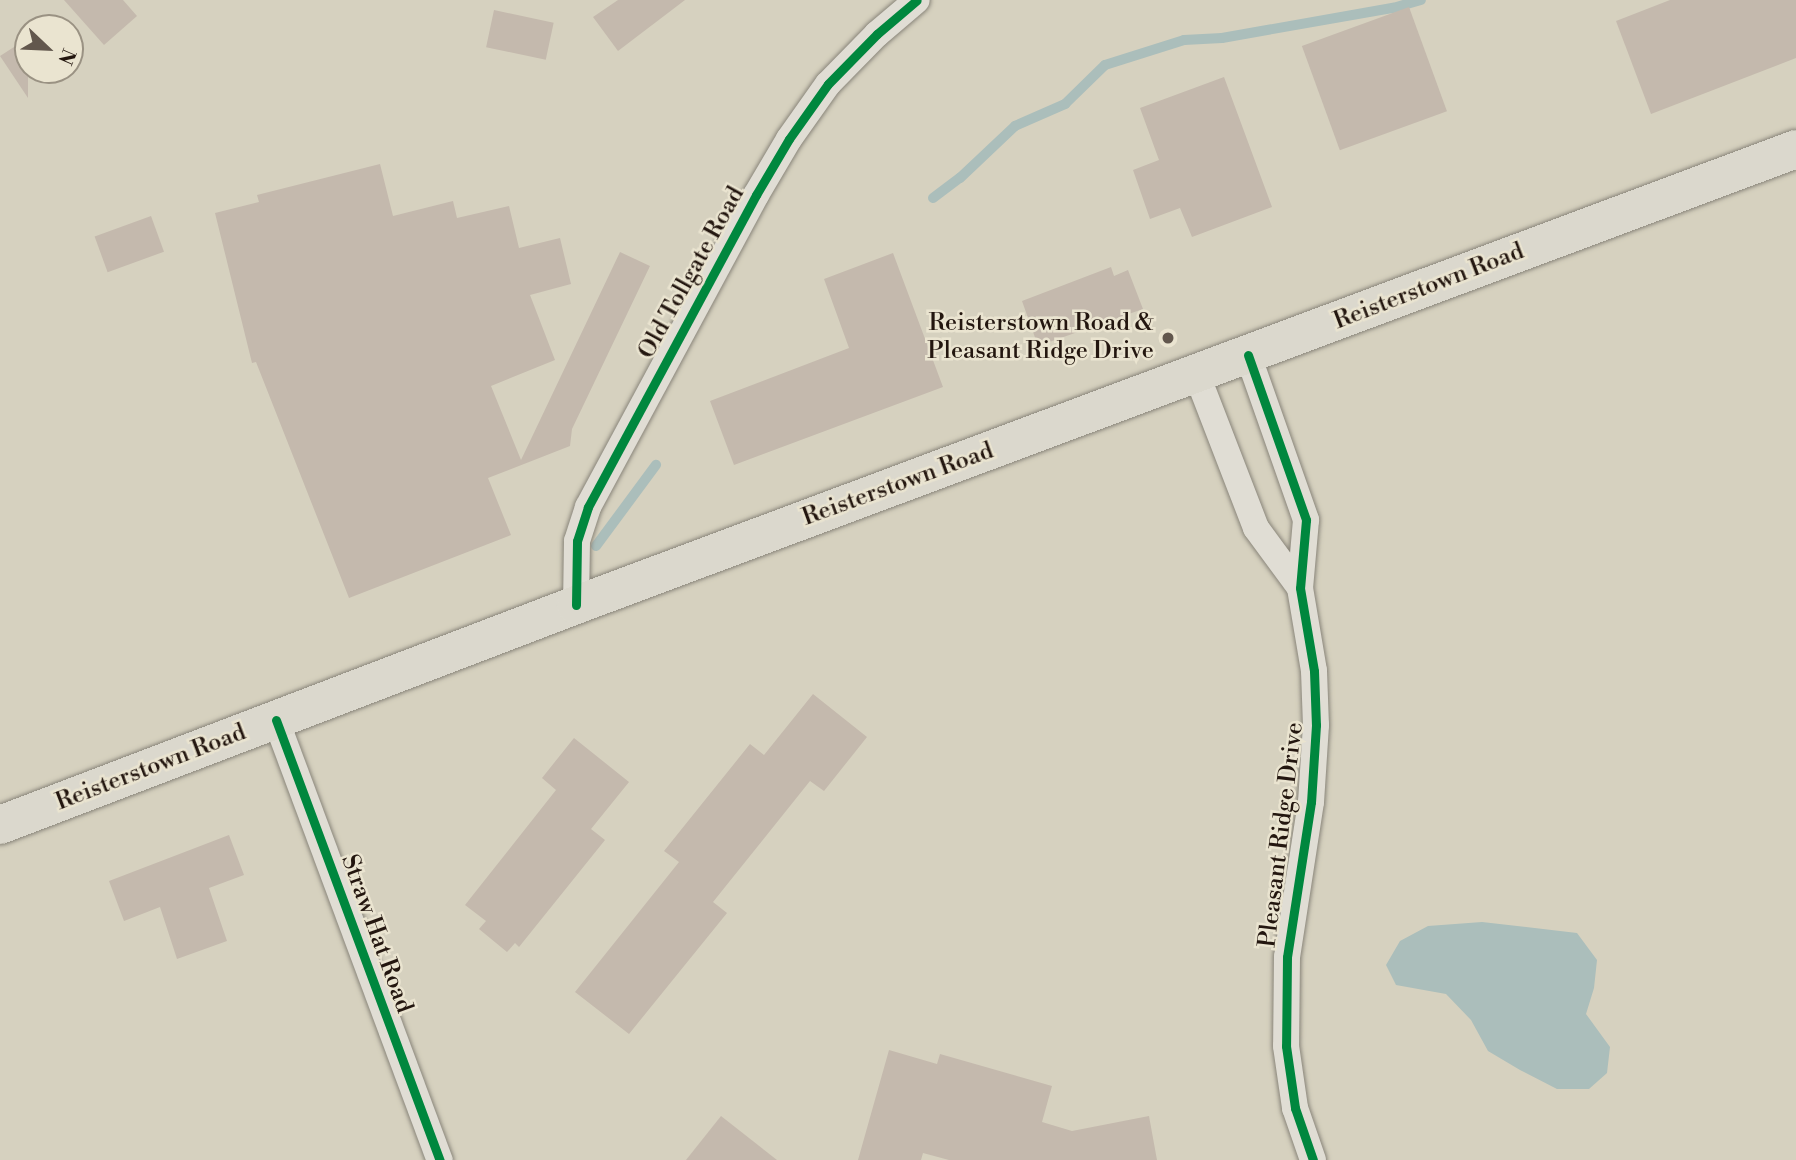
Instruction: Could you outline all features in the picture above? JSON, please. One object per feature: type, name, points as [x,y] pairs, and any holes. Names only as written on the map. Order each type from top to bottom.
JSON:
[{"type":"main road","name":"Reisterstown Road","points":[[0,825],[576,605],[1796,149]]},
{"type":"street","name":"Old Tollgate Road","points":[[576,605],[577,541],[588,507],[749,207],[789,139],[828,84],[877,34],[918,0]]},
{"type":"street","name":"Pleasant Ridge Drive","points":[[1248,355],[1307,520],[1300,588],[1314,671],[1316,725],[1311,802],[1287,957],[1286,1046],[1295,1108],[1313,1160]]},
{"type":"street","name":"Pleasant Ridge Drive","points":[[1197,375],[1256,528],[1300,588]]},
{"type":"street","name":"Straw Hat Road","points":[[276,720],[440,1160]]},
{"type":"shaded area","points":[[1482,922],[1577,933],[1597,960],[1594,988],[1586,1014],[1610,1047],[1607,1073],[1589,1089],[1557,1089],[1520,1070],[1488,1051],[1471,1020],[1446,994],[1396,985],[1386,965],[1400,941],[1428,926]]},
{"type":"building","points":[[64,0],[123,0],[137,16],[104,45],[84,22],[84,14],[76,14]]},
{"type":"building","points":[[618,0],[685,0],[618,51],[593,17]]},
{"type":"building","points":[[1670,0],[1796,0],[1796,58],[1651,114],[1616,21]]},
{"type":"building","points":[[1409,7],[1447,111],[1340,150],[1302,46]]},
{"type":"building","points":[[494,10],[554,23],[546,60],[486,47]]},
{"type":"building","points":[[14,47],[14,77],[0,56]]},
{"type":"building","points":[[1224,77],[1272,207],[1192,237],[1180,208],[1150,219],[1133,170],[1159,160],[1140,108]]},
{"type":"building","points":[[19,84],[28,84],[28,98]]},
{"type":"building","points":[[380,164],[393,216],[453,201],[457,218],[509,206],[519,248],[560,238],[571,284],[530,295],[555,360],[491,386],[521,460],[620,252],[650,266],[572,429],[570,446],[488,478],[511,535],[349,598],[256,362],[252,363],[215,213],[259,202],[257,195]]},
{"type":"building","points":[[151,216],[164,252],[108,272],[95,237]]},
{"type":"building","points":[[893,253],[943,387],[734,465],[710,401],[849,348],[824,279]]},
{"type":"building","points":[[1111,267],[1114,276],[1128,270],[1143,309],[1038,346],[1022,301]]},
{"type":"building","points":[[813,694],[867,737],[824,791],[810,781],[713,902],[727,913],[629,1034],[575,992],[679,862],[664,851],[750,744],[764,755]]},
{"type":"building","points":[[574,738],[629,782],[591,829],[605,840],[519,947],[515,943],[507,952],[479,929],[486,921],[465,905],[556,790],[542,778]]},
{"type":"building","points":[[229,835],[244,875],[209,888],[227,941],[177,959],[160,907],[124,921],[109,881]]},
{"type":"building","points":[[889,1050],[937,1064],[940,1054],[1052,1086],[1042,1122],[1072,1131],[1149,1116],[1157,1160],[949,1160],[923,1153],[921,1160],[858,1160]]},
{"type":"building","points":[[721,1116],[777,1160],[686,1160]]},
{"type":"waterway","points":[[933,198],[960,178],[1015,126],[1065,104],[1105,65],[1184,40],[1222,38],[1393,8],[1421,0]]},
{"type":"waterway","points":[[596,546],[656,465]]},
{"type":"cycle path","points":[[576,605],[577,541],[588,507],[756,195],[789,139],[828,84],[877,34],[917,0]]},
{"type":"cycle path","points":[[1248,355],[1306,520],[1300,588],[1314,671],[1316,725],[1311,802],[1287,957],[1286,1046],[1295,1108],[1313,1160]]},
{"type":"cycle path","points":[[276,720],[440,1160]]},
{"type":"place","name":"Reisterstown Road & Pleasant Ridge Drive","points":[[1168,338]]}]
